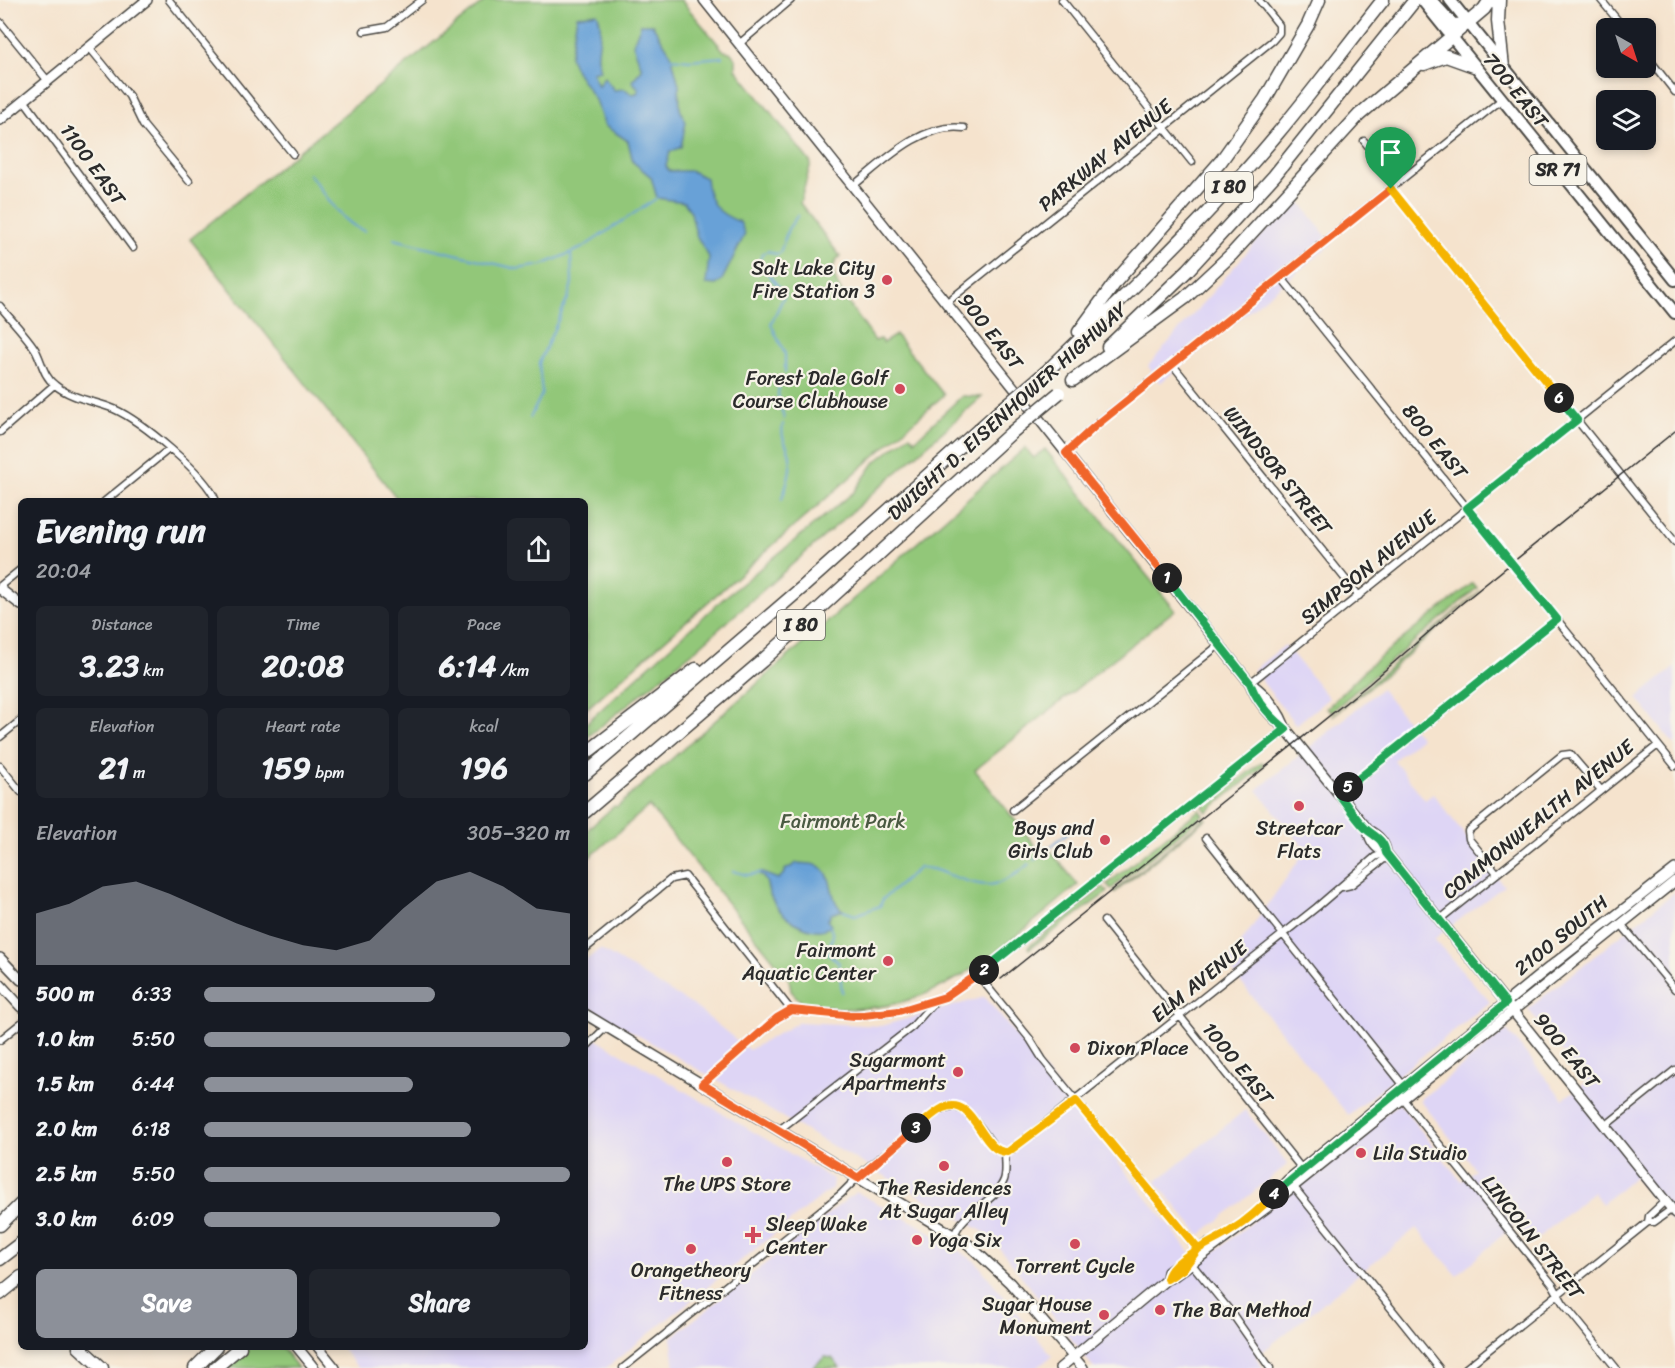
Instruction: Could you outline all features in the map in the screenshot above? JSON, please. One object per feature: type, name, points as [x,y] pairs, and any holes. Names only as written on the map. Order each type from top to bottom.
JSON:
[{"type":"highway","points":[[1058,360],[1117,280],[1221,161],[1265,99],[1308,25],[1319,0]]},
{"type":"highway","name":"DWIGHT D. EISENHOWER HIGHWAY","points":[[588,771],[804,586],[1046,372],[1149,273],[1278,133],[1383,0]]},
{"type":"highway","name":"DWIGHT D. EISENHOWER HIGHWAY","points":[[588,809],[762,660],[1011,433],[1059,393],[1188,270],[1274,176],[1415,0]]},
{"type":"highway","points":[[1073,380],[1185,298],[1232,254],[1359,115],[1468,23],[1490,0]]},
{"type":"highway","points":[[1499,0],[1498,21],[1503,68]]},
{"type":"highway","points":[[1414,68],[1446,56],[1474,66]]},
{"type":"highway","points":[[588,752],[804,586]]},
{"type":"highway","points":[[0,1225],[18,1207]]},
{"type":"highway","points":[[0,1260],[18,1245]]},
{"type":"highway","points":[[0,1294],[18,1279]]},
{"type":"highway","points":[[82,1350],[102,1368]]},
{"type":"highway","points":[[195,1368],[213,1350]]},
{"type":"highway","points":[[214,1368],[229,1350]]},
{"type":"highway","points":[[214,1368],[236,1350]]},
{"type":"main road","name":"700 EAST","points":[[1422,0],[1675,313]]},
{"type":"main road","points":[[1431,0],[1453,24],[1468,23]]},
{"type":"main road","points":[[1443,0],[1457,9]]},
{"type":"main road","name":"700 EAST","points":[[1450,0],[1675,280]]},
{"type":"street","points":[[0,120],[147,0]]},
{"type":"street","points":[[169,0],[293,154]]},
{"type":"street","points":[[364,31],[387,27],[422,0]]},
{"type":"street","name":"900 EAST","points":[[704,0],[1219,645],[1250,683],[1261,690],[1280,714],[1286,729],[1368,830],[1369,838],[1378,850],[1387,854],[1673,1211]]},
{"type":"street","points":[[739,44],[791,0]]},
{"type":"street","points":[[1062,0],[1192,162]]},
{"type":"street","name":"PARKWAY AVENUE","points":[[946,303],[1272,42],[1280,30],[1278,23],[1259,0]]},
{"type":"street","points":[[1601,0],[1616,18]]},
{"type":"street","points":[[0,22],[48,81]]},
{"type":"street","points":[[89,47],[129,96],[143,125],[189,181]]},
{"type":"street","points":[[1656,68],[1675,92]]},
{"type":"street","name":"1100 EAST","points":[[24,100],[133,248]]},
{"type":"street","points":[[1066,453],[1172,364],[1501,100]]},
{"type":"street","points":[[853,186],[903,146],[945,126],[964,128]]},
{"type":"street","points":[[1364,141],[1398,183]]},
{"type":"street","points":[[1391,189],[1675,542]]},
{"type":"street","name":"800 EAST","points":[[1281,277],[1675,766]]},
{"type":"street","points":[[0,306],[33,347],[54,385],[73,396],[122,413],[170,449],[202,477],[214,498]]},
{"type":"street","name":"SIMPSON AVENUE","points":[[1250,683],[1675,341]]},
{"type":"street","name":"WINDSOR STREET","points":[[1172,364],[1359,596]]},
{"type":"street","points":[[0,432],[54,385]]},
{"type":"street","points":[[109,498],[170,449]]},
{"type":"street","points":[[18,572],[0,587],[18,602]]},
{"type":"street","points":[[1339,795],[1557,619]]},
{"type":"street","points":[[1013,810],[1219,645]]},
{"type":"street","points":[[0,737],[18,722]]},
{"type":"street","points":[[702,1084],[777,1018],[791,1010],[867,1015],[899,1011],[935,1001],[954,992],[1286,729]]},
{"type":"street","name":"COMMONWEALTH AVENUE","points":[[1439,920],[1658,745]]},
{"type":"street","points":[[1497,873],[1470,839],[1468,831],[1562,755],[1570,754],[1601,790]]},
{"type":"street","points":[[0,766],[18,788]]},
{"type":"street","points":[[1206,838],[1404,1086],[1404,1091],[1393,1105]]},
{"type":"street","name":"ELM AVENUE","points":[[1005,1152],[1076,1101],[1342,887],[1351,885],[1387,854]]},
{"type":"street","name":"2100 SOUTH","points":[[1167,1279],[1168,1272],[1198,1249],[1232,1231],[1302,1169],[1614,915],[1675,869]]},
{"type":"street","points":[[1666,875],[1664,883],[1623,915],[1621,924],[1675,989]]},
{"type":"street","points":[[588,947],[671,879],[685,876],[791,1010]]},
{"type":"street","name":"2100 SOUTH","points":[[1060,1368],[1167,1279],[1293,1186],[1675,881]]},
{"type":"street","points":[[1569,965],[1574,955],[1612,924],[1614,915]]},
{"type":"street","name":"1000 EAST","points":[[1104,921],[1302,1169]]},
{"type":"street","points":[[1,958],[18,977]]},
{"type":"street","points":[[978,975],[1076,1101],[1198,1249],[1187,1266],[1231,1312],[1270,1368]]},
{"type":"street","points":[[0,984],[18,1004]]},
{"type":"street","points":[[779,1130],[912,1027],[935,1001]]},
{"type":"street","points":[[588,1016],[954,1236],[994,1267],[1083,1368]]},
{"type":"street","points":[[0,1040],[18,1025]]},
{"type":"street","points":[[588,1045],[606,1027]]},
{"type":"street","points":[[1605,1126],[1675,1070]]},
{"type":"street","name":"LINCOLN STREET","points":[[1402,1098],[1616,1368]]},
{"type":"street","points":[[623,1368],[919,1126],[947,1107],[964,1110],[996,1149],[1005,1152],[1005,1176],[1001,1186],[964,1218],[954,1236]]},
{"type":"street","points":[[1323,1152],[1293,1181],[1293,1186],[1439,1368]]},
{"type":"street","points":[[1648,1222],[1649,1216],[1665,1201]]},
{"type":"street","points":[[1466,1368],[1648,1222],[1654,1222],[1673,1211]]},
{"type":"street","points":[[299,1350],[314,1368]]},
{"type":"street","points":[[320,1350],[335,1368]]},
{"type":"shaded area","points":[[1296,196],[1332,244],[1160,383],[1148,366]]},
{"type":"shaded area","points":[[1285,645],[1329,698],[1296,725],[1253,670]]},
{"type":"shaded area","points":[[1675,667],[1675,746],[1637,698]]},
{"type":"shaded area","points":[[1381,689],[1421,738],[1394,760],[1425,800],[1433,794],[1504,886],[1434,939],[1490,1002],[1348,1115],[1226,964],[1306,850],[1257,790]]},
{"type":"shaded area","points":[[1675,892],[1675,1226],[1634,1177],[1602,1204],[1593,1192],[1532,1243],[1516,1223],[1457,1275],[1416,1228],[1256,1357],[1263,1368],[1094,1368],[989,1235],[588,1007],[588,959],[600,949],[694,1006],[749,1050],[799,1022],[881,1026],[985,997],[1200,1264],[1399,1103],[1461,1181],[1475,1169],[1420,1100],[1507,1030],[1563,1099],[1587,1082],[1528,1009]]},
{"type":"shaded area","points":[[588,1034],[833,1179],[832,1188],[606,1368],[358,1368],[343,1350],[588,1350]]},
{"type":"shaded area","points":[[1245,1110],[1288,1164],[1200,1235],[1156,1182]]},
{"type":"shaded area","points":[[856,1192],[917,1224],[976,1262],[1052,1356],[1037,1368],[840,1368],[832,1358],[825,1357],[812,1368],[766,1368],[764,1365],[761,1368],[675,1368],[671,1338]]},
{"type":"green space","points":[[486,0],[681,0],[724,51],[730,52],[736,59],[736,69],[811,163],[800,203],[840,256],[833,267],[834,277],[850,306],[875,341],[880,339],[883,343],[896,335],[944,395],[588,707],[588,498],[397,498],[190,239]]},
{"type":"green space","points":[[962,396],[982,397],[693,652],[588,737],[588,721],[724,598],[854,492],[874,463],[910,435],[915,440]]},
{"type":"green space","name":"Fairmont Park","points":[[1025,448],[1034,458],[1045,449],[1175,610],[975,770],[1042,854],[1049,849],[1078,885],[968,972],[907,1001],[873,1008],[837,1008],[814,1006],[801,1002],[791,991],[789,979],[649,806],[588,858],[588,829],[614,806],[617,807]]},
{"type":"green space","points":[[1473,583],[1477,588],[1331,712],[1327,708],[1371,664]]},
{"type":"green space","points":[[1480,591],[1385,675],[1332,716]]},
{"type":"green space","points":[[1262,762],[1264,765],[1259,770],[1207,812],[1203,807]]},
{"type":"green space","points":[[1199,810],[1203,815],[1111,889],[1107,884]]},
{"type":"green space","points":[[1205,818],[1206,819],[1113,892]]},
{"type":"green space","points":[[1103,887],[1108,892],[1029,949],[1028,947]]},
{"type":"green space","points":[[243,1350],[284,1350],[298,1368],[228,1368]]},
{"type":"green space","points":[[825,1357],[832,1358],[840,1368],[812,1368]]},
{"type":"water","points":[[597,13],[600,27],[598,63],[600,70],[592,72],[598,86],[604,77],[614,90],[625,89],[632,94],[637,93],[639,89],[632,81],[642,69],[633,44],[641,24],[652,24],[671,54],[679,85],[680,109],[686,122],[681,147],[670,152],[666,166],[669,171],[691,171],[706,178],[709,194],[715,206],[725,215],[740,222],[745,234],[722,280],[716,285],[706,284],[709,257],[696,235],[691,212],[684,202],[657,198],[651,177],[633,162],[628,141],[605,126],[595,100],[576,71],[570,57],[577,16]]},
{"type":"water","points":[[797,863],[819,866],[829,877],[835,899],[843,910],[831,914],[828,920],[831,926],[828,928],[812,929],[788,918],[776,906],[766,881],[760,875],[760,872],[778,879],[785,873],[785,870]]},
{"type":"waterway","points":[[670,58],[690,60],[722,57]]},
{"type":"waterway","points":[[309,174],[341,215],[348,222],[365,231]]},
{"type":"waterway","points":[[394,239],[517,269],[542,265],[582,248],[657,198]]},
{"type":"waterway","points":[[785,373],[785,354],[771,324],[785,294],[784,290],[759,263],[762,254],[768,251],[775,254],[780,253],[788,229],[798,215]]},
{"type":"waterway","points":[[530,418],[542,394],[539,363],[568,298],[572,283],[571,253]]},
{"type":"waterway","points":[[783,378],[778,394],[784,419]]},
{"type":"waterway","points":[[782,499],[790,467],[789,452],[783,438],[783,424]]},
{"type":"waterway","points":[[1034,860],[1076,826]]},
{"type":"waterway","points":[[843,911],[855,915],[880,906],[883,899],[919,868],[933,869],[971,882],[990,885],[1007,879],[1029,864]]},
{"type":"waterway","points":[[733,871],[747,875],[760,873]]},
{"type":"waterway","points":[[830,927],[833,935],[828,953],[839,963],[842,992]]},
{"type":"tram line","points":[[1001,979],[1369,684],[1461,604],[1675,431]]},
{"type":"place","name":"Salt Lake City Fire Station 3","points":[[887,280]]},
{"type":"place","name":"Forest Dale Golf Course Clubhouse","points":[[900,389]]},
{"type":"place","name":"Streetcar Flats","points":[[1299,806]]},
{"type":"place","name":"Boys and Girls Club","points":[[1105,840]]},
{"type":"place","name":"Fairmont Aquatic Center","points":[[888,961]]},
{"type":"place","name":"Dixon Place","points":[[1075,1048]]},
{"type":"place","name":"Sugarmont Apartments","points":[[958,1072]]},
{"type":"place","name":"Lila Studio","points":[[1361,1153]]},
{"type":"place","name":"The UPS Store","points":[[727,1162]]},
{"type":"place","name":"The Residences At Sugar Alley","points":[[944,1166]]},
{"type":"place","name":"Sleep Wake Center","points":[[753,1235]]},
{"type":"place","name":"Yoga Six","points":[[917,1240]]},
{"type":"place","name":"Torrent Cycle","points":[[1075,1244]]},
{"type":"place","name":"Orangetheory Fitness","points":[[691,1249]]},
{"type":"place","name":"The Bar Method","points":[[1160,1310]]},
{"type":"place","name":"Sugar House Monument","points":[[1104,1315]]},
{"type":"route","points":[[1391,189],[1094,427],[1087,436],[1066,453],[1250,683],[1255,695],[1274,719],[1286,729],[1032,933],[954,992],[923,1005],[878,1014],[846,1015],[791,1010],[777,1018],[710,1074],[702,1084],[858,1178],[867,1168],[942,1108],[951,1106],[967,1112],[996,1149],[1005,1152],[1010,1151],[1076,1101],[1123,1160],[1141,1177],[1198,1249],[1183,1269],[1167,1279],[1168,1272],[1186,1257],[1198,1249],[1232,1231],[1263,1206],[1288,1180],[1506,1003],[1386,853],[1385,845],[1375,833],[1368,830],[1339,795],[1557,619],[1467,508],[1577,420],[1391,189]]}]
